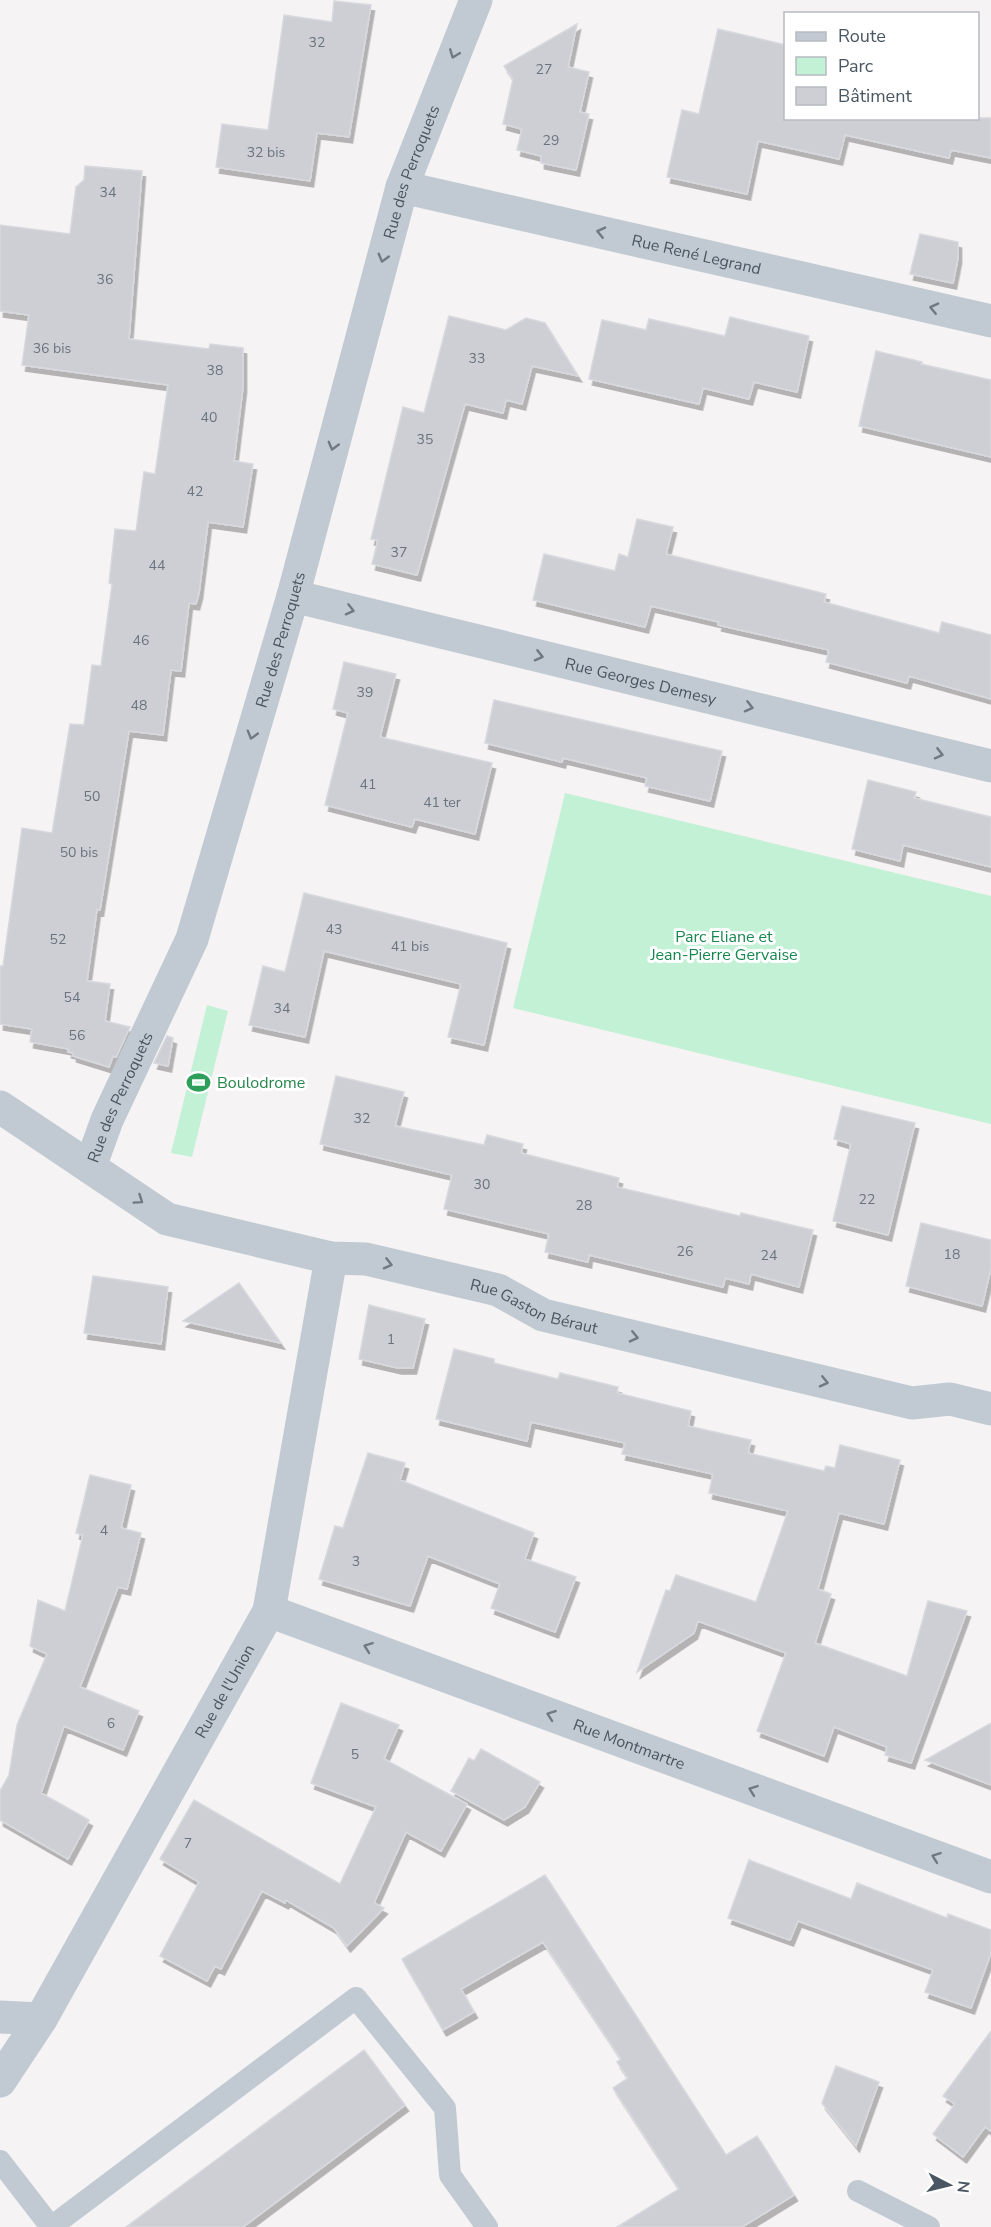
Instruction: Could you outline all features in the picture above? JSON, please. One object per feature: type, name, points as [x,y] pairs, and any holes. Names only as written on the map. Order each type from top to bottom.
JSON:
[{"type":"street","name":"Rue des Perroquets","points":[[0,1107],[90,1167],[107,1120],[192,939],[293,596],[402,187],[476,0]]},
{"type":"street","name":"Rue René Legrand","points":[[402,187],[991,321]]},
{"type":"street","name":"Rue Georges Demesy","points":[[293,596],[991,766]]},
{"type":"street","name":"Rue Gaston Béraut","points":[[90,1167],[167,1219],[331,1258],[366,1258],[498,1290],[543,1315],[912,1403],[950,1399],[991,1409]]},
{"type":"street","name":"Rue de l'Union","points":[[0,2081],[40,2019],[269,1611],[331,1258]]},
{"type":"street","name":"Rue Montmartre","points":[[269,1611],[991,1877]]},
{"type":"street","points":[[0,2017],[40,2019]]},
{"type":"lane","points":[[0,2161],[51,2227],[356,1998],[445,2108],[450,2175],[487,2227]]},
{"type":"lane","points":[[858,2191],[929,2227]]},
{"type":"green space","name":"Parc Eliane et Jean-Pierre Gervaise","points":[[565,793],[991,896],[991,1124],[513,1008]]},
{"type":"green space","name":"Boulodrome","points":[[207,1005],[228,1011],[192,1157],[171,1153]]},
{"type":"building","points":[[334,1],[371,5],[349,137],[317,133],[310,181],[216,167],[222,124],[268,130],[284,15],[332,22]]},
{"type":"building","points":[[577,24],[568,67],[589,72],[580,112],[589,114],[576,170],[541,163],[541,156],[517,150],[522,129],[503,124],[513,79],[504,66]]},
{"type":"building","points":[[718,29],[784,45],[784,120],[979,120],[979,118],[991,118],[991,158],[951,150],[949,158],[845,135],[839,159],[758,141],[747,194],[667,177],[682,110],[699,114]]},
{"type":"building","points":[[85,166],[142,171],[129,339],[209,349],[210,344],[243,348],[243,387],[234,461],[253,464],[243,527],[208,522],[199,593],[196,604],[189,603],[181,671],[171,670],[163,735],[129,731],[100,910],[97,909],[87,981],[110,984],[105,1021],[130,1027],[109,1067],[73,1056],[73,1053],[68,1052],[69,1049],[30,1042],[32,1029],[0,1024],[0,966],[3,966],[22,828],[52,833],[70,724],[84,725],[92,665],[101,666],[112,584],[109,583],[115,529],[136,531],[144,472],[155,474],[168,385],[22,365],[29,315],[0,311],[0,225],[70,234],[76,187],[84,180]]},
{"type":"building","points":[[920,234],[958,242],[958,258],[953,283],[910,274]]},
{"type":"building","points":[[449,316],[506,330],[526,318],[545,323],[578,376],[532,366],[522,404],[506,400],[503,413],[465,404],[417,575],[372,564],[378,540],[371,539],[403,407],[424,413]]},
{"type":"building","points":[[730,317],[809,336],[797,392],[754,382],[749,399],[703,388],[699,404],[589,379],[602,320],[646,330],[649,319],[725,336]]},
{"type":"building","points":[[876,351],[991,380],[991,457],[859,426]]},
{"type":"building","points":[[637,519],[673,527],[666,554],[826,594],[824,602],[939,633],[942,622],[991,635],[991,699],[909,676],[907,683],[826,662],[829,650],[718,625],[719,622],[651,606],[645,627],[533,600],[544,554],[615,571],[619,554],[628,557]]},
{"type":"building","points":[[344,662],[396,674],[380,737],[492,763],[475,834],[415,819],[412,827],[325,805],[348,713],[333,709]]},
{"type":"building","points":[[494,700],[722,751],[710,801],[645,786],[647,778],[563,758],[562,762],[485,743]]},
{"type":"building","points":[[868,780],[916,792],[914,798],[991,817],[991,867],[903,845],[900,861],[852,849]]},
{"type":"building","points":[[304,893],[507,943],[484,1045],[448,1037],[461,984],[324,951],[305,1037],[249,1025],[263,966],[285,972]]},
{"type":"building","points":[[167,1036],[173,1038],[168,1066],[154,1063]]},
{"type":"building","points":[[336,1076],[404,1092],[395,1126],[484,1145],[487,1135],[523,1144],[521,1153],[619,1178],[617,1187],[740,1216],[741,1213],[813,1230],[799,1287],[751,1274],[749,1284],[725,1278],[723,1287],[589,1255],[588,1262],[545,1252],[549,1234],[444,1209],[452,1175],[320,1144]]},
{"type":"building","points":[[842,1106],[915,1123],[888,1235],[833,1221],[851,1144],[834,1139]]},
{"type":"building","points":[[921,1223],[991,1240],[991,1268],[982,1306],[906,1286]]},
{"type":"building","points":[[93,1276],[168,1287],[161,1344],[84,1333]]},
{"type":"building","points":[[239,1283],[281,1343],[183,1321]]},
{"type":"building","points":[[369,1305],[425,1319],[413,1368],[398,1368],[359,1359]]},
{"type":"building","points":[[454,1349],[494,1359],[494,1363],[558,1379],[560,1373],[618,1387],[617,1393],[691,1411],[688,1426],[751,1440],[748,1453],[824,1471],[826,1466],[835,1468],[840,1445],[900,1460],[884,1524],[839,1513],[818,1589],[831,1594],[815,1643],[907,1676],[928,1601],[967,1611],[911,1763],[885,1755],[887,1747],[834,1727],[824,1756],[757,1731],[786,1653],[698,1621],[694,1633],[637,1672],[666,1590],[670,1591],[676,1575],[756,1602],[788,1511],[709,1493],[713,1474],[622,1454],[625,1443],[531,1422],[527,1441],[436,1419]]},
{"type":"building","points":[[368,1453],[405,1463],[400,1480],[534,1533],[525,1559],[576,1577],[555,1632],[491,1608],[500,1584],[428,1556],[410,1606],[319,1579],[335,1526],[343,1528]]},
{"type":"building","points":[[90,1475],[131,1485],[121,1528],[141,1533],[127,1589],[118,1587],[80,1687],[139,1711],[123,1750],[64,1726],[41,1793],[89,1820],[68,1859],[0,1820],[0,1791],[9,1775],[17,1725],[47,1654],[30,1646],[38,1600],[65,1611],[83,1535],[76,1533]]},
{"type":"building","points":[[341,1703],[399,1725],[384,1759],[467,1804],[441,1851],[406,1832],[374,1903],[384,1908],[347,1946],[334,1928],[286,1900],[285,1903],[262,1891],[221,1969],[215,1966],[207,1981],[160,1956],[199,1882],[160,1859],[194,1800],[340,1884],[376,1807],[311,1783]]},
{"type":"building","points":[[991,1723],[991,1785],[925,1760]]},
{"type":"building","points":[[481,1749],[540,1782],[525,1807],[504,1820],[451,1791],[469,1758],[474,1761]]},
{"type":"building","points":[[749,1860],[851,1899],[857,1883],[947,1918],[948,1914],[991,1930],[991,1953],[971,2008],[925,1992],[933,1970],[798,1921],[790,1940],[728,1918]]},
{"type":"building","points":[[545,1875],[726,2155],[757,2136],[794,2195],[742,2227],[617,2227],[679,2189],[613,2088],[628,2078],[617,2062],[621,2059],[543,1942],[461,1989],[474,2012],[443,2030],[402,1959]]},
{"type":"building","points":[[991,2031],[991,2131],[985,2127],[963,2157],[933,2134],[955,2104],[943,2096]]},
{"type":"building","points":[[364,2050],[405,2105],[243,2227],[126,2227]]},
{"type":"building","points":[[836,2066],[879,2082],[856,2146],[822,2103]]},
{"type":"place","name":"Boulodrome","points":[[199,1082]]}]
